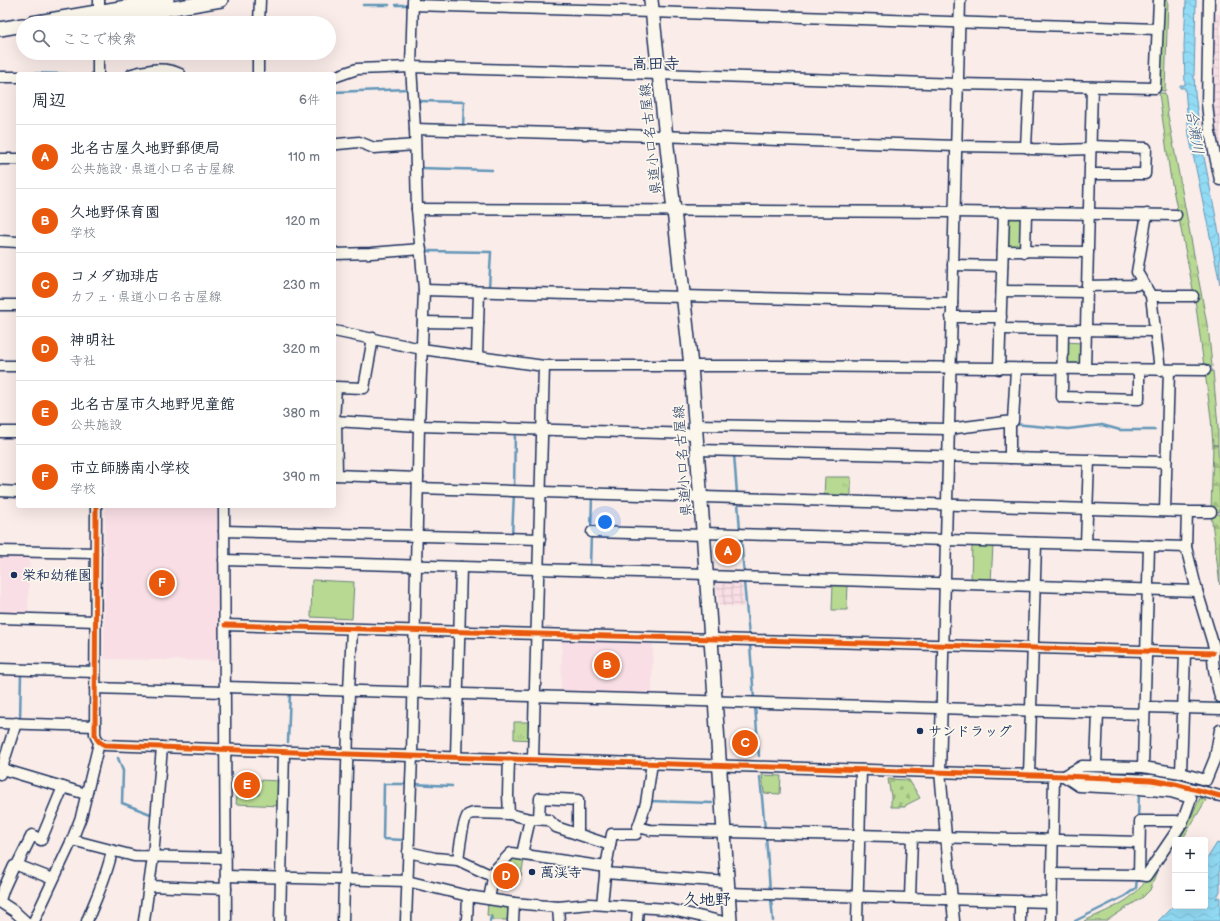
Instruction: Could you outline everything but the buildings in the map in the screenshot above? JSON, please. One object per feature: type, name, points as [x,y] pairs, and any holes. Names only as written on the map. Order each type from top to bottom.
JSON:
[{"type":"main road","points":[[99,14],[167,0]]},
{"type":"main road","points":[[84,16],[221,0]]},
{"type":"main road","name":"県道小口名古屋線","points":[[652,6],[691,366],[730,921]]},
{"type":"main road","points":[[0,29],[16,26]]},
{"type":"main road","points":[[0,38],[16,35]]},
{"type":"street","points":[[259,16],[260,0]]},
{"type":"street","points":[[954,921],[940,772],[942,646],[960,0]]},
{"type":"street","points":[[336,76],[357,69],[411,67],[958,84],[1155,88],[1159,0]]},
{"type":"street","points":[[1209,0],[1207,103],[1210,132],[1220,180]]},
{"type":"street","points":[[406,921],[412,755],[416,536],[424,290],[417,209],[415,129],[411,67],[413,3],[652,6],[959,22],[1157,29]]},
{"type":"street","points":[[98,60],[98,72]]},
{"type":"street","points":[[258,60],[258,72]]},
{"type":"street","points":[[140,72],[153,69],[175,72]]},
{"type":"street","points":[[0,77],[16,77]]},
{"type":"street","points":[[1026,147],[1029,86]]},
{"type":"street","points":[[1085,369],[1092,87]]},
{"type":"street","points":[[415,129],[1026,147],[1031,149],[1060,150],[1091,147],[1146,148],[1145,174],[1090,174]]},
{"type":"street","points":[[336,145],[359,142],[374,148],[415,145]]},
{"type":"street","points":[[0,159],[16,159]]},
{"type":"street","points":[[417,209],[1004,212],[1176,215]]},
{"type":"street","points":[[999,369],[1004,212]]},
{"type":"street","points":[[1025,252],[1026,213]]},
{"type":"street","points":[[1147,214],[1137,272],[1151,296],[1155,331],[1164,370],[1166,462],[1165,511]]},
{"type":"street","points":[[0,241],[16,242]]},
{"type":"street","points":[[336,254],[421,249]]},
{"type":"street","points":[[1003,251],[1088,252]]},
{"type":"street","points":[[953,265],[1002,266]]},
{"type":"street","points":[[1002,291],[1087,289],[1136,285],[1142,281]]},
{"type":"street","points":[[424,290],[952,303]]},
{"type":"street","points":[[477,357],[479,292]]},
{"type":"street","points":[[1151,296],[1193,296]]},
{"type":"street","points":[[0,305],[16,305]]},
{"type":"street","points":[[951,317],[1001,317]]},
{"type":"street","points":[[423,322],[478,323]]},
{"type":"street","points":[[1000,329],[1155,331]]},
{"type":"street","points":[[1063,330],[1062,397],[1139,399],[1139,370]]},
{"type":"street","points":[[336,331],[422,349],[544,366],[1205,370]]},
{"type":"street","points":[[336,387],[364,388],[373,338]]},
{"type":"street","points":[[0,366],[16,366]]},
{"type":"street","points":[[533,759],[544,366]]},
{"type":"street","points":[[336,421],[419,426],[542,430],[948,429],[1013,421],[1016,369]]},
{"type":"street","points":[[1010,426],[1010,458]]},
{"type":"street","points":[[0,432],[16,432]]},
{"type":"street","points":[[698,450],[1166,462]]},
{"type":"street","points":[[1086,544],[1089,460]]},
{"type":"street","points":[[336,475],[418,478]]},
{"type":"street","points":[[418,488],[1211,512]]},
{"type":"street","points":[[0,491],[16,492]]},
{"type":"street","points":[[34,921],[72,840],[81,816],[99,743],[95,734],[96,508]]},
{"type":"street","points":[[224,508],[226,921]]},
{"type":"street","points":[[1188,512],[1186,546],[1197,591],[1214,646],[1214,674],[1220,697]]},
{"type":"street","points":[[224,531],[540,539]]},
{"type":"street","points":[[592,532],[1186,546]]},
{"type":"street","points":[[1029,775],[1036,542]]},
{"type":"street","points":[[1143,767],[1149,546]]},
{"type":"street","points":[[0,551],[96,553]]},
{"type":"street","points":[[224,560],[1197,591]]},
{"type":"street","points":[[456,757],[461,567]]},
{"type":"street","points":[[0,618],[96,621]]},
{"type":"street","points":[[225,625],[1213,653]]},
{"type":"street","points":[[342,921],[352,629]]},
{"type":"street","points":[[1181,773],[1185,653]]},
{"type":"street","points":[[0,669],[95,672]]},
{"type":"street","points":[[95,688],[349,691],[1098,713],[1183,708],[1220,709]]},
{"type":"street","points":[[1096,766],[1098,713]]},
{"type":"street","points":[[0,723],[95,726]]},
{"type":"street","points":[[16,723],[1,766],[86,794]]},
{"type":"street","points":[[1059,776],[1082,766],[1143,767],[1181,773],[1206,780],[1214,758],[1220,730]]},
{"type":"street","points":[[99,743],[162,747],[347,754],[509,758],[1151,780],[1175,784],[1220,796]]},
{"type":"street","points":[[144,921],[153,856],[162,747]]},
{"type":"street","points":[[280,921],[284,751]]},
{"type":"street","points":[[509,758],[509,814]]},
{"type":"street","points":[[602,904],[605,870],[612,834],[636,834],[646,803],[652,763]]},
{"type":"street","points":[[857,921],[861,770]]},
{"type":"street","points":[[1052,874],[1146,876],[1182,823],[1191,798],[1171,792],[1079,786],[1059,776]]},
{"type":"street","points":[[1051,921],[1052,840],[1059,776]]},
{"type":"street","points":[[25,921],[0,901],[2,887],[14,866],[17,865],[32,835],[41,840],[63,787]]},
{"type":"street","points":[[522,854],[540,798],[578,800],[578,834]]},
{"type":"street","points":[[458,860],[462,834],[467,817],[474,813],[509,814],[534,819],[549,820],[556,827],[610,845]]},
{"type":"street","points":[[1139,875],[1140,821],[1176,821],[1182,823]]},
{"type":"street","points":[[638,827],[650,830],[1139,842]]},
{"type":"street","points":[[910,898],[912,837]]},
{"type":"street","points":[[72,840],[134,856],[226,858]]},
{"type":"street","points":[[87,921],[109,867],[112,851]]},
{"type":"street","points":[[408,852],[435,858],[458,860],[490,875],[493,878],[489,899]]},
{"type":"street","points":[[490,875],[511,853],[605,870],[728,888],[858,896],[1051,902]]},
{"type":"street","points":[[17,865],[53,879]]},
{"type":"street","points":[[226,876],[407,881],[468,896],[514,903],[558,907],[602,904],[668,909],[720,921]]},
{"type":"street","points":[[149,886],[226,889]]},
{"type":"street","points":[[467,921],[468,896]]},
{"type":"street","points":[[1020,901],[1020,921]]},
{"type":"street","points":[[514,903],[514,921]]},
{"type":"street","points":[[558,907],[559,921]]},
{"type":"street","points":[[637,921],[638,907]]},
{"type":"shaded area","points":[[1212,13],[1220,14],[1220,153],[1213,114]]},
{"type":"shaded area","points":[[105,508],[219,508],[218,661],[104,659]]},
{"type":"shaded area","name":"栄和幼稚園","points":[[0,554],[30,555],[28,615],[0,614]]},
{"type":"shaded area","points":[[716,581],[742,581],[744,607],[719,606]]},
{"type":"shaded area","points":[[562,639],[653,641],[652,696],[561,693]]},
{"type":"green space","points":[[1162,0],[1168,0],[1165,91],[1158,90]]},
{"type":"green space","points":[[1159,93],[1165,93],[1209,335],[1212,367],[1205,368],[1204,366],[1195,299],[1170,174]]},
{"type":"green space","points":[[1010,215],[1023,218],[1023,247],[1006,247],[1007,218]]},
{"type":"green space","points":[[1066,342],[1082,343],[1081,363],[1079,366],[1067,365]]},
{"type":"green space","points":[[1213,371],[1218,426],[1218,445],[1213,445],[1205,372]]},
{"type":"green space","points":[[1213,445],[1218,445],[1220,512],[1211,511]]},
{"type":"green space","points":[[825,477],[851,477],[851,497],[824,496]]},
{"type":"green space","points":[[1211,514],[1220,514],[1220,585]]},
{"type":"green space","points":[[972,544],[993,545],[991,582],[971,581]]},
{"type":"green space","points":[[312,580],[354,582],[352,619],[311,617]]},
{"type":"green space","points":[[833,583],[848,583],[847,610],[832,610]]},
{"type":"green space","points":[[514,722],[531,722],[531,740],[514,739]]},
{"type":"green space","points":[[762,775],[781,776],[780,794],[764,793]]},
{"type":"green space","points":[[888,779],[909,780],[920,798],[906,805],[905,807],[891,807]]},
{"type":"green space","points":[[259,780],[281,781],[280,806],[236,804],[237,795],[259,795]]},
{"type":"green space","points":[[1200,798],[1206,800],[1184,837],[1181,837]]},
{"type":"green space","points":[[1172,841],[1158,868],[1150,890],[1143,897],[1106,921],[1084,921],[1107,911],[1128,899],[1142,886],[1155,869]]},
{"type":"green space","points":[[512,855],[524,860],[521,876],[497,870]]},
{"type":"green space","points":[[488,903],[509,905],[511,920],[492,920],[492,916],[487,915]]},
{"type":"water","name":"合瀬川","points":[[1186,0],[1196,0],[1195,93],[1201,142],[1220,238],[1220,284],[1189,135],[1185,88],[1180,88],[1180,85],[1185,85],[1184,46]]},
{"type":"water","points":[[1217,843],[1220,844],[1220,891],[1216,899],[1220,897],[1220,921],[1158,921],[1172,907],[1172,909],[1208,909],[1208,857]]},
{"type":"waterway","points":[[363,5],[389,5]]},
{"type":"waterway","points":[[396,5],[408,5]]},
{"type":"waterway","points":[[336,92],[408,89]]},
{"type":"waterway","points":[[418,101],[464,102],[463,127]]},
{"type":"waterway","points":[[420,168],[492,170]]},
{"type":"waterway","points":[[425,251],[491,252],[489,288]]},
{"type":"waterway","points":[[1014,424],[1068,429],[1102,425],[1120,430],[1155,430]]},
{"type":"waterway","points":[[514,488],[515,432]]},
{"type":"waterway","points":[[734,454],[737,494]]},
{"type":"waterway","points":[[512,536],[514,493]]},
{"type":"waterway","points":[[591,529],[592,497]]},
{"type":"waterway","points":[[738,503],[740,531]]},
{"type":"waterway","points":[[590,566],[591,534]]},
{"type":"waterway","points":[[741,538],[744,574]]},
{"type":"waterway","points":[[744,582],[749,636]]},
{"type":"waterway","points":[[750,645],[754,699]]},
{"type":"waterway","points":[[20,720],[21,674]]},
{"type":"waterway","points":[[288,742],[290,692]]},
{"type":"waterway","points":[[755,706],[759,756]]},
{"type":"waterway","points":[[118,758],[123,771],[122,803],[153,815]]},
{"type":"waterway","points":[[760,777],[765,829]]},
{"type":"waterway","points":[[404,842],[404,840],[383,839],[384,784],[406,784]]},
{"type":"waterway","points":[[413,784],[452,786]]},
{"type":"waterway","points":[[1138,819],[1139,792]]},
{"type":"waterway","points":[[649,801],[712,803]]},
{"type":"waterway","points":[[766,836],[770,891]]},
{"type":"waterway","points":[[1075,921],[1125,896],[1136,888],[1137,878]]},
{"type":"waterway","points":[[771,898],[773,921]]},
{"type":"waterway","points":[[490,921],[491,917]]},
{"type":"cycle path","points":[[96,508],[95,734],[98,741],[105,745],[1064,776],[1151,780],[1175,784],[1220,796]]},
{"type":"cycle path","points":[[225,625],[1213,653]]},
{"type":"place","name":"北名古屋久地野郵便局","points":[[728,551]]},
{"type":"place","name":"栄和幼稚園","points":[[14,575]]},
{"type":"place","name":"市立師勝南小学校","points":[[162,583]]},
{"type":"place","name":"久地野保育園","points":[[607,665]]},
{"type":"place","name":"サンドラッグ","points":[[920,731]]},
{"type":"place","name":"コメダ珈琲店","points":[[745,743]]},
{"type":"place","name":"北名古屋市久地野児童館","points":[[247,785]]},
{"type":"place","name":"萬渓寺","points":[[532,872]]},
{"type":"place","name":"神明社","points":[[506,876]]},
{"type":"district","name":"高田寺","points":[[656,63]]},
{"type":"district","name":"久地野","points":[[707,899]]}]
